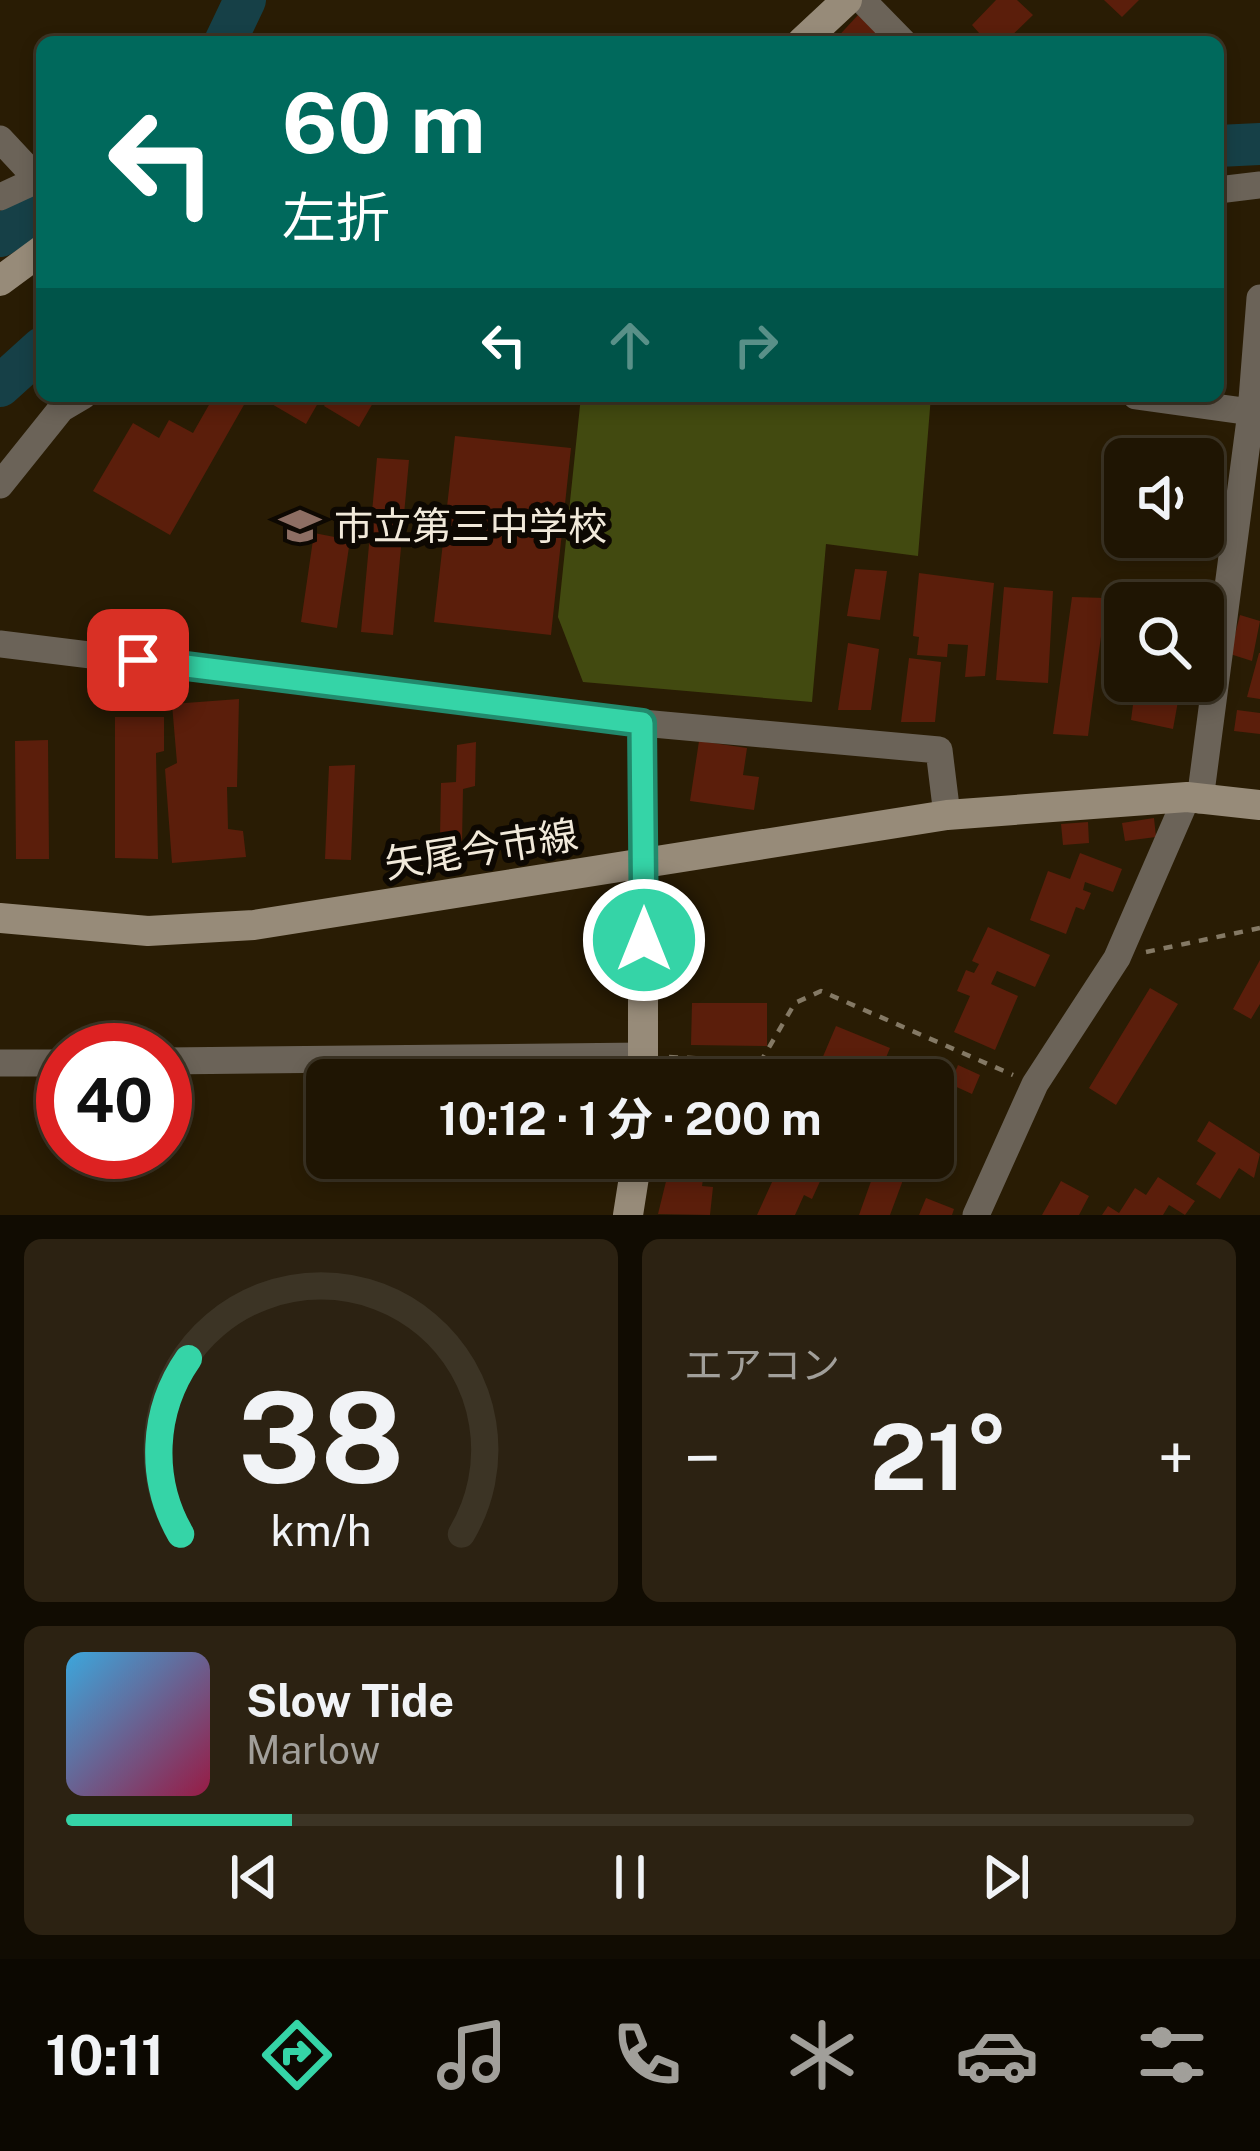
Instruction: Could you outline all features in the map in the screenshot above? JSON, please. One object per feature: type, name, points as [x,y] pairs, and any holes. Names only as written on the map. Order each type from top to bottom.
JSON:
[{"type":"main road","points":[[808,36],[847,0]]},
{"type":"main road","points":[[0,280],[36,254]]},
{"type":"main road","name":"矢尾今市線","points":[[0,918],[148,931],[254,925],[947,815],[1193,798],[1260,805]]},
{"type":"main road","points":[[643,863],[644,1059]]},
{"type":"main road","points":[[628,1215],[634,1179]]},
{"type":"street","points":[[862,0],[897,36]]},
{"type":"street","points":[[0,139],[36,178]]},
{"type":"street","points":[[0,197],[36,184]]},
{"type":"street","points":[[1224,189],[1260,185]]},
{"type":"street","points":[[976,1215],[1035,1084],[1117,958],[1193,798],[1256,413],[1260,298]]},
{"type":"street","points":[[0,485],[61,409],[73,402]]},
{"type":"street","points":[[1178,402],[1256,413]]},
{"type":"street","points":[[0,644],[642,723],[939,750],[947,815]]},
{"type":"street","points":[[642,723],[643,863]]},
{"type":"street","points":[[192,1061],[306,1063]]},
{"type":"street","points":[[0,1063],[36,1063]]},
{"type":"path","points":[[1117,958],[1260,928]]},
{"type":"path","points":[[762,1059],[795,1003],[820,992],[1035,1084]]},
{"type":"green space","points":[[580,402],[931,402],[918,556],[826,544],[812,702],[583,682],[558,617]]},
{"type":"building","points":[[996,0],[1017,0],[1033,15],[1011,36],[982,36],[972,25]]},
{"type":"building","points":[[1104,0],[1139,0],[1122,17]]},
{"type":"building","points":[[858,15],[878,34],[876,36],[839,36]]},
{"type":"building","points":[[211,402],[246,402],[170,535],[93,491],[133,423],[159,438],[169,420],[193,433]]},
{"type":"building","points":[[268,402],[319,402],[306,424]]},
{"type":"building","points":[[326,402],[374,402],[359,427],[324,406]]},
{"type":"building","points":[[455,436],[571,448],[551,635],[434,622]]},
{"type":"building","points":[[377,458],[409,460],[393,635],[361,632]]},
{"type":"building","points":[[314,533],[350,540],[337,628],[301,622]]},
{"type":"building","points":[[855,569],[887,571],[880,620],[847,616]]},
{"type":"building","points":[[919,573],[994,583],[985,676],[965,677],[968,645],[948,644],[947,657],[917,655],[919,637],[913,636]]},
{"type":"building","points":[[1004,587],[1053,591],[1048,683],[996,680]]},
{"type":"building","points":[[1072,597],[1104,598],[1088,736],[1053,734]]},
{"type":"building","points":[[1240,615],[1260,621],[1252,661],[1230,654]]},
{"type":"building","points":[[848,643],[879,649],[871,710],[838,710]]},
{"type":"building","points":[[1260,653],[1260,699],[1247,697]]},
{"type":"building","points":[[909,658],[941,662],[935,722],[901,722]]},
{"type":"building","points":[[239,699],[237,787],[227,787],[228,829],[243,831],[246,857],[172,863],[165,769],[177,763],[172,704]]},
{"type":"building","points":[[1133,702],[1178,702],[1173,729],[1131,720]]},
{"type":"building","points":[[1237,710],[1260,713],[1260,734],[1234,731]]},
{"type":"building","points":[[115,717],[164,717],[164,751],[156,753],[158,859],[115,858]]},
{"type":"building","points":[[48,740],[49,859],[16,859],[15,741]]},
{"type":"building","points":[[699,741],[747,748],[743,775],[759,777],[754,810],[690,801]]},
{"type":"building","points":[[476,742],[475,786],[463,789],[462,842],[440,837],[441,783],[456,782],[457,745]]},
{"type":"building","points":[[355,765],[351,860],[325,859],[329,766]]},
{"type":"building","points":[[1154,818],[1156,837],[1125,841],[1122,823]]},
{"type":"building","points":[[1088,822],[1089,843],[1063,845],[1061,824]]},
{"type":"building","points":[[1080,853],[1122,869],[1113,892],[1085,882],[1083,890],[1091,893],[1084,910],[1076,907],[1066,934],[1030,920],[1048,871],[1070,879]]},
{"type":"building","points":[[988,927],[1050,955],[1035,987],[997,971],[991,984],[1018,996],[995,1050],[954,1032],[970,996],[957,991],[966,970],[974,973],[979,964],[972,961]]},
{"type":"building","points":[[1260,960],[1260,1004],[1251,1019],[1233,1009]]},
{"type":"building","points":[[1150,988],[1178,1004],[1116,1105],[1089,1088]]},
{"type":"building","points":[[692,1003],[767,1003],[767,1046],[691,1045]]},
{"type":"building","points":[[836,1026],[890,1048],[885,1059],[822,1059]]},
{"type":"building","points":[[958,1065],[980,1075],[972,1094],[954,1086]]},
{"type":"building","points":[[1209,1121],[1260,1154],[1254,1178],[1239,1168],[1220,1199],[1196,1184],[1216,1153],[1197,1141]]},
{"type":"building","points":[[1158,1177],[1195,1201],[1185,1215],[1169,1205],[1163,1215],[1102,1215],[1108,1206],[1119,1213],[1135,1188],[1146,1195]]},
{"type":"building","points":[[667,1179],[703,1179],[702,1186],[713,1187],[710,1215],[658,1214]]},
{"type":"building","points":[[773,1179],[821,1179],[812,1199],[804,1195],[795,1215],[757,1215]]},
{"type":"building","points":[[872,1179],[903,1180],[890,1215],[859,1215]]},
{"type":"building","points":[[1061,1181],[1089,1196],[1079,1215],[1042,1215]]},
{"type":"building","points":[[926,1198],[954,1209],[952,1215],[919,1215]]},
{"type":"waterway","points":[[228,36],[245,0]]},
{"type":"waterway","points":[[1224,146],[1260,144]]},
{"type":"waterway","points":[[0,236],[36,213]]},
{"type":"waterway","points":[[0,386],[36,353]]},
{"type":"place","name":"市立第三中学校","points":[[300,526]]},
{"type":"route","points":[[138,660],[642,723],[644,940]]}]
